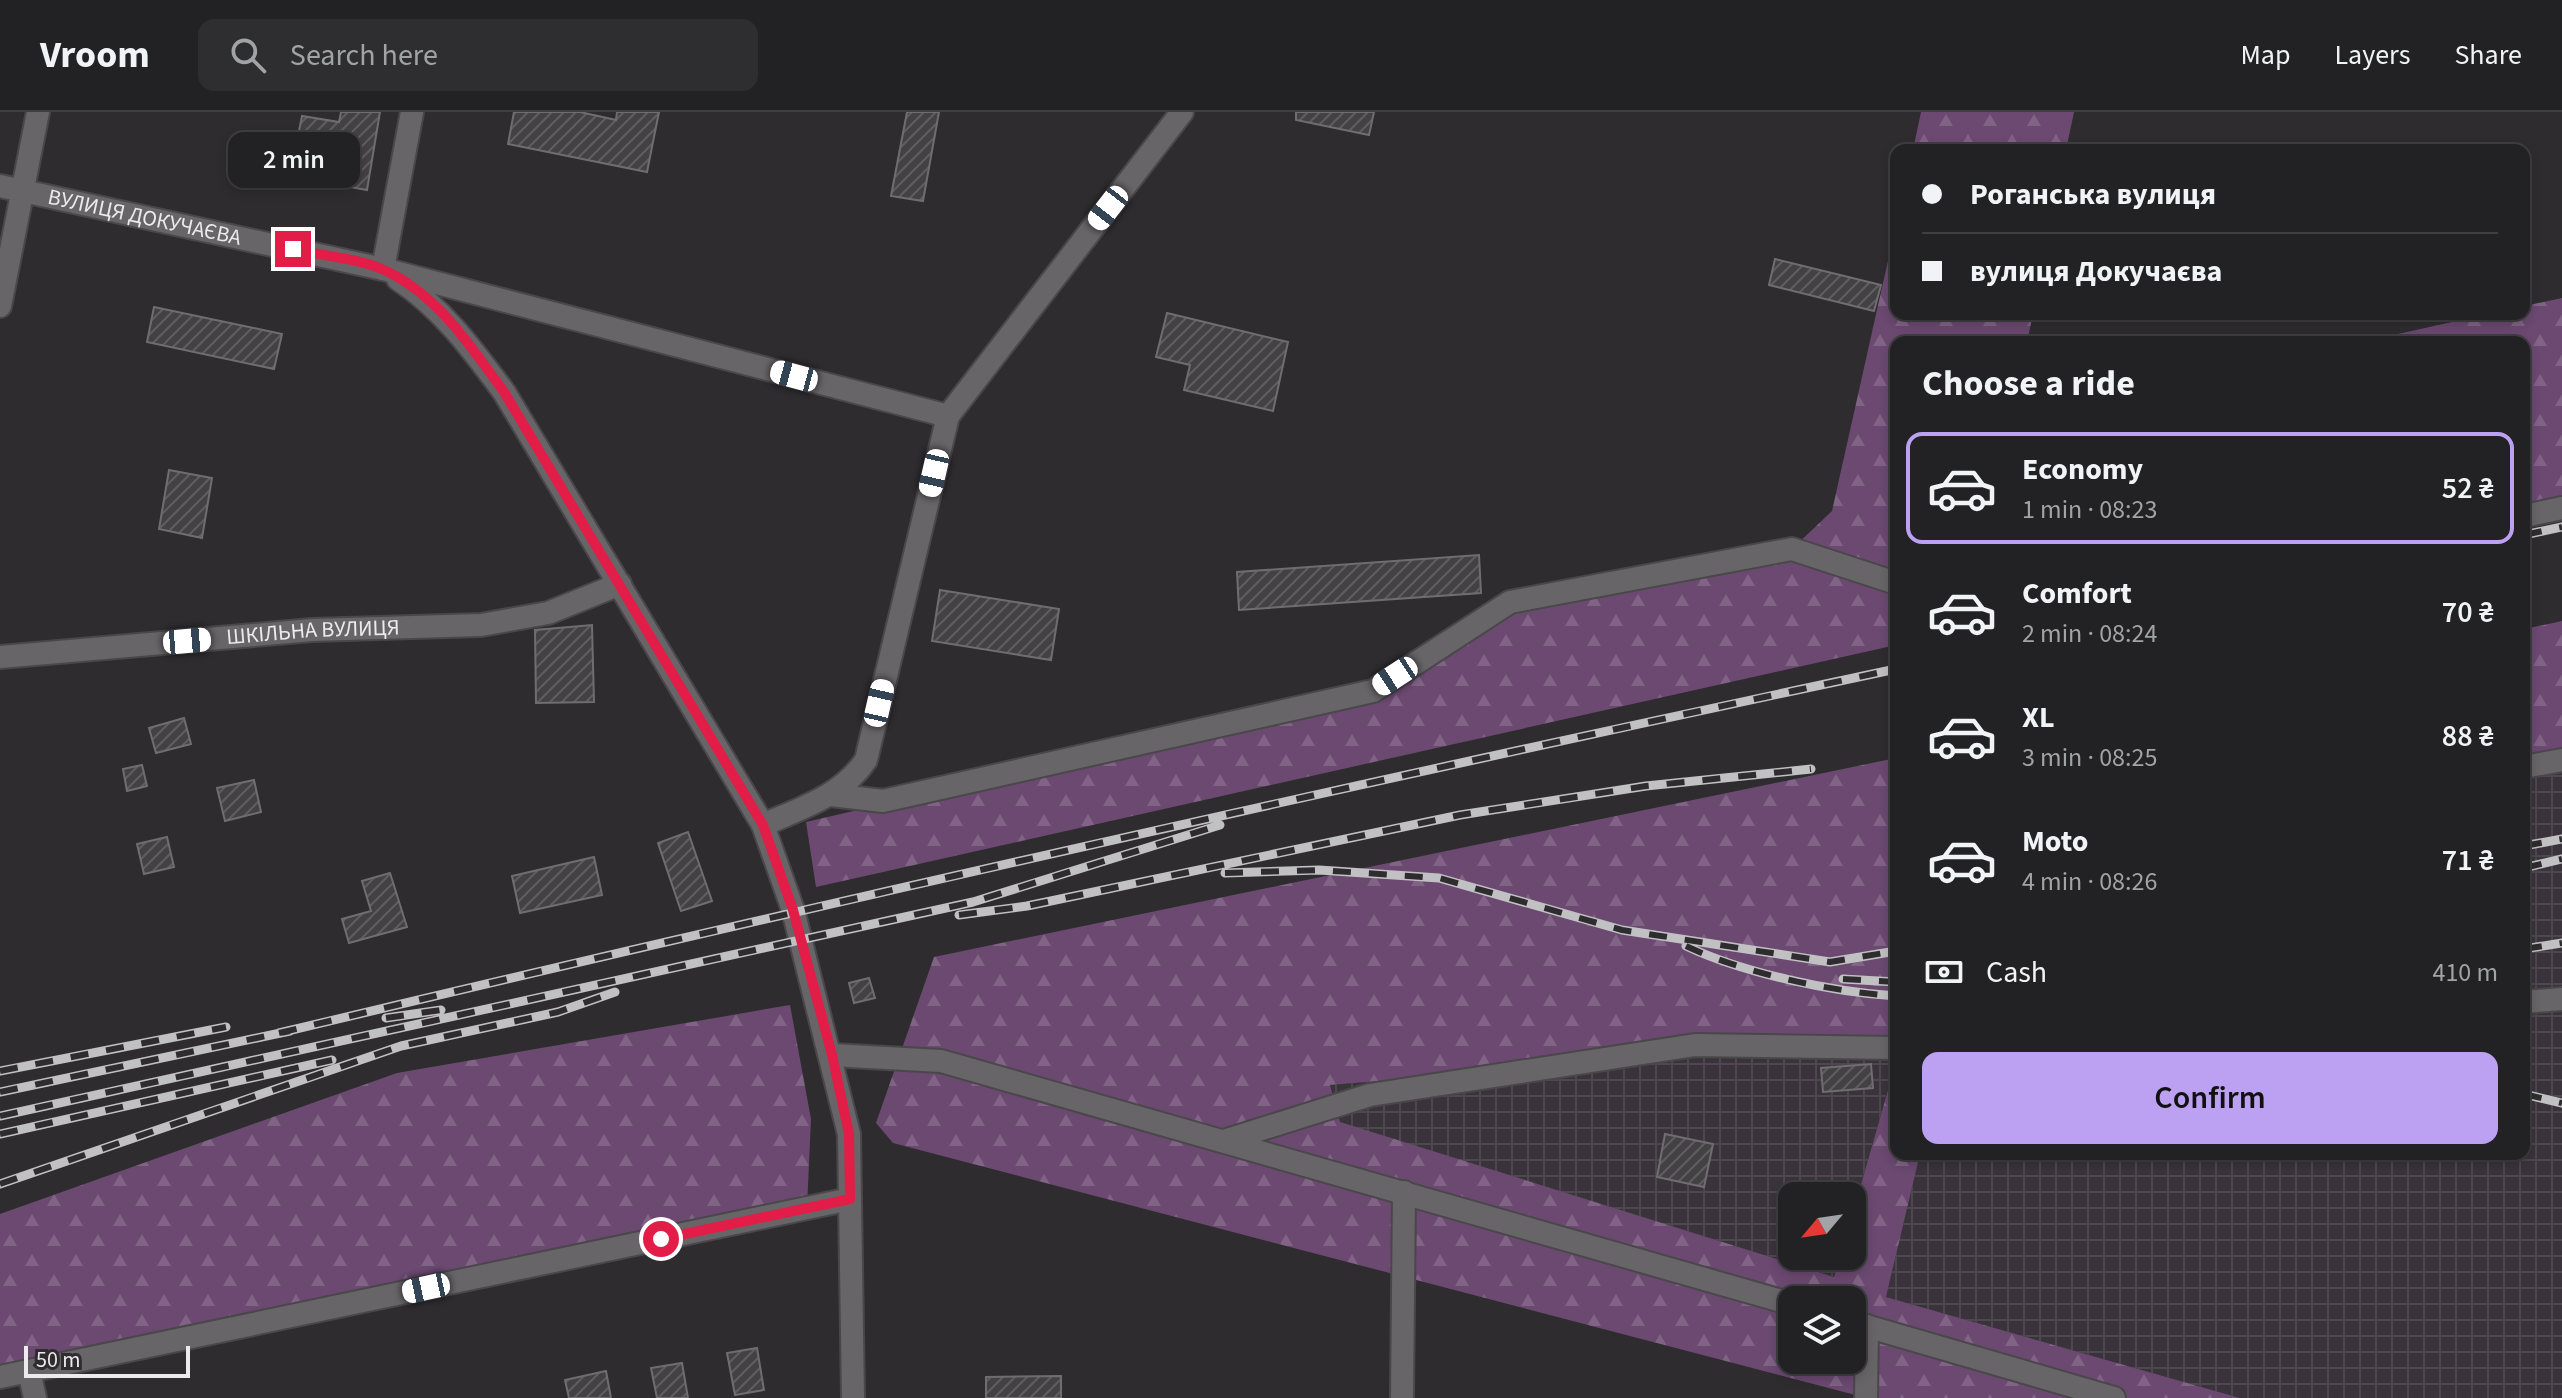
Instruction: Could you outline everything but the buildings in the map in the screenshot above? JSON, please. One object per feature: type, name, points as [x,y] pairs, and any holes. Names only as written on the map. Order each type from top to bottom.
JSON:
[{"type":"street","points":[[0,306],[38,112]]},
{"type":"street","points":[[412,112],[383,269],[421,294],[457,328],[504,392],[763,825],[793,910],[832,1055],[849,1134],[853,1398]]},
{"type":"street","points":[[763,825],[831,795],[857,774],[866,760],[948,416],[1182,112]]},
{"type":"street","name":"ВУЛИЦЯ ДОКУЧАЄВА","points":[[0,186],[383,269],[948,416]]},
{"type":"street","points":[[2530,515],[2562,508]]},
{"type":"street","points":[[831,795],[883,801],[1373,691],[1510,602],[1792,549],[1890,581]]},
{"type":"street","name":"ШКІЛЬНА ВУЛИЦЯ","points":[[0,657],[312,630],[481,625],[548,613],[620,584]]},
{"type":"street","points":[[2530,766],[2562,760]]},
{"type":"street","points":[[2530,1002],[2562,999]]},
{"type":"street","points":[[1227,1140],[1370,1095],[1695,1045],[1890,1048]]},
{"type":"street","points":[[832,1055],[941,1061],[1227,1140],[1778,1300]]},
{"type":"street","points":[[1402,1398],[1404,1192]]},
{"type":"street","points":[[0,1377],[850,1199]]},
{"type":"street","points":[[1866,1326],[2114,1398]]},
{"type":"street","points":[[29,1371],[35,1398]]},
{"type":"street","points":[[1864,1374],[1866,1398]]},
{"type":"shaded area","points":[[2562,750],[2562,1398],[2240,1398],[1886,1297],[1919,1160],[2530,1160],[2530,755]]},
{"type":"shaded area","points":[[1696,1055],[1890,1061],[1890,1082],[1862,1182],[1778,1182],[1778,1259],[1340,1123],[1330,1085]]},
{"type":"shaded area","points":[[1812,1270],[1837,1270],[1835,1277]]},
{"type":"green space","points":[[1921,112],[2074,112],[2067,144],[1914,144]]},
{"type":"green space","points":[[1890,252],[1890,320],[2032,320],[2028,336],[1890,336],[1890,646],[816,887],[806,822],[1372,691],[1510,602],[1792,549],[1832,511]]},
{"type":"green space","points":[[2562,298],[2562,506],[2530,513],[2530,336],[2389,336],[2461,320],[2530,320],[2530,305]]},
{"type":"green space","points":[[2562,621],[2562,750],[2530,755],[2530,628]]},
{"type":"green space","points":[[1890,759],[1890,1060],[1696,1055],[1330,1085],[1340,1122],[1778,1259],[1778,1270],[1812,1270],[1834,1277],[1836,1270],[1866,1270],[1866,1182],[1862,1182],[1890,1083],[1890,1160],[1919,1160],[1886,1297],[2240,1398],[1867,1398],[893,1143],[876,1123],[934,957]]},
{"type":"green space","points":[[790,1005],[811,1119],[807,1208],[0,1377],[0,1214],[397,1073]]},
{"type":"railway","points":[[2530,534],[2562,527]]},
{"type":"railway","points":[[279,1033],[1086,846],[1890,670]]},
{"type":"railway","points":[[959,915],[1027,906],[1460,815],[1646,786],[1811,769]]},
{"type":"railway","points":[[0,1116],[973,902],[1220,825]]},
{"type":"railway","points":[[2530,845],[2562,839]]},
{"type":"railway","points":[[2530,867],[2562,859]]},
{"type":"railway","points":[[1225,873],[1319,870],[1439,878],[1622,930],[1830,962],[1890,952]]},
{"type":"railway","points":[[2530,948],[2562,943]]},
{"type":"railway","points":[[1686,946],[1734,965],[1788,980],[1890,995]]},
{"type":"railway","points":[[1843,979],[1890,982]]},
{"type":"railway","points":[[0,1184],[401,1046],[558,1012],[615,992]]},
{"type":"railway","points":[[386,1018],[441,1010]]},
{"type":"railway","points":[[0,1071],[226,1027]]},
{"type":"railway","points":[[0,1092],[290,1031]]},
{"type":"railway","points":[[0,1134],[332,1060]]},
{"type":"railway","points":[[2530,1095],[2562,1103]]},
{"type":"route","points":[[293,249],[383,269],[421,294],[457,328],[504,392],[763,825],[793,910],[832,1055],[849,1134],[850,1199],[661,1239]]}]
